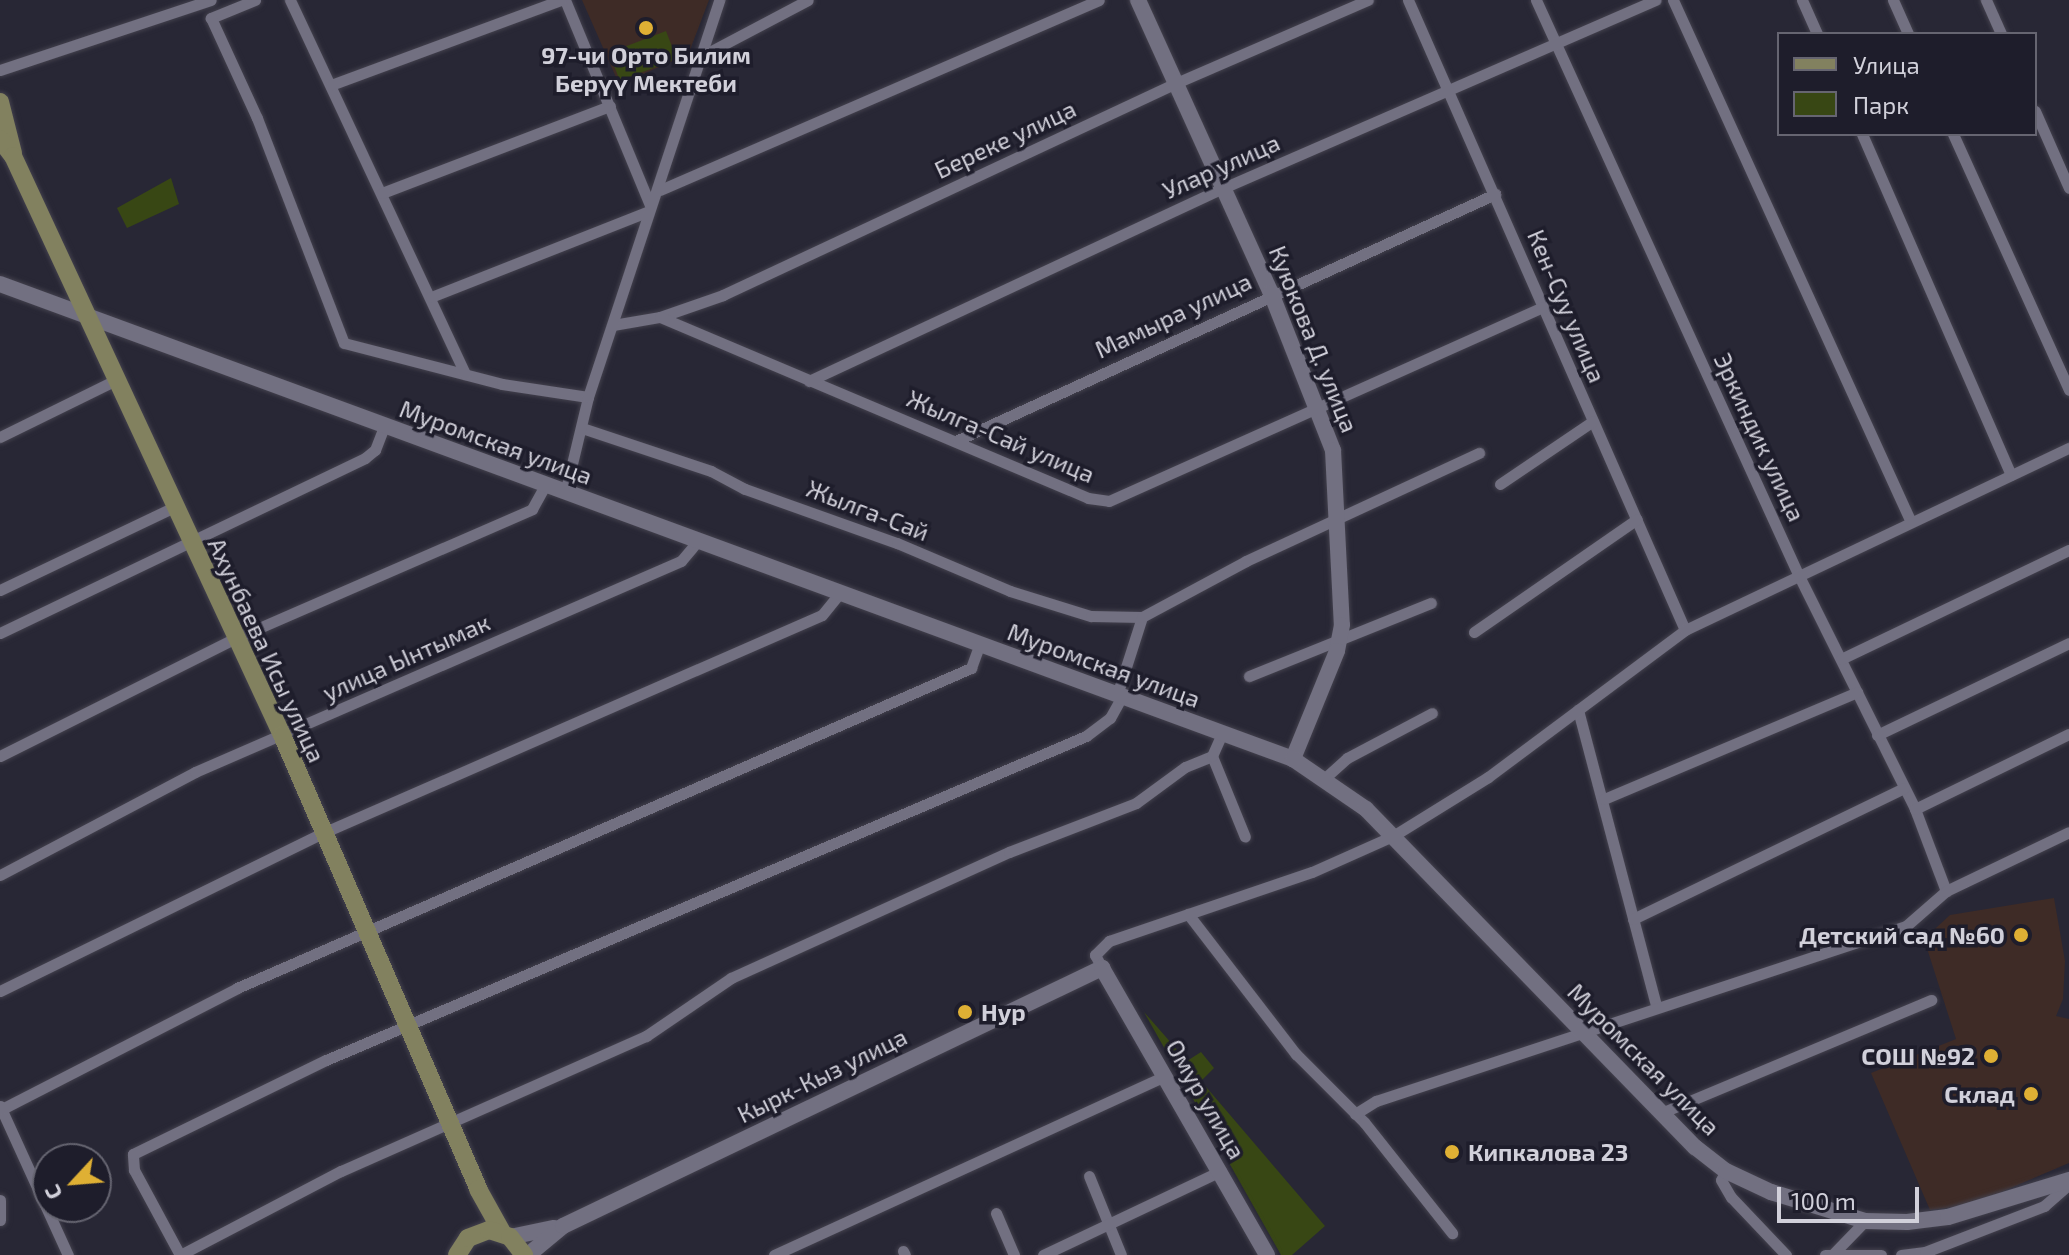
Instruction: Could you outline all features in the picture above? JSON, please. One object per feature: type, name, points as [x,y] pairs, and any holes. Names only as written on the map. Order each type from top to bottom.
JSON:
[{"type":"main road","name":"Ахунбаева Исы улица","points":[[0,102],[13,156],[114,381],[282,735],[452,1122],[469,1168],[506,1234],[526,1255]]},
{"type":"main road","name":"Ахунбаева Исы улица","points":[[0,139],[13,156]]},
{"type":"main road","name":"Ахунбаева Исы улица","points":[[468,1238],[477,1214],[469,1168]]},
{"type":"main road","points":[[457,1255],[468,1238],[483,1231],[506,1234]]},
{"type":"street","points":[[0,70],[211,0]]},
{"type":"street","points":[[255,0],[211,18],[257,118],[344,343],[465,374],[588,397]]},
{"type":"street","points":[[290,0],[465,374]]},
{"type":"street","points":[[331,85],[563,0],[610,106],[649,208]]},
{"type":"street","points":[[565,493],[588,397],[649,208],[660,190],[698,58],[719,0]]},
{"type":"street","points":[[698,58],[808,0]]},
{"type":"street","points":[[660,190],[1099,0]]},
{"type":"street","name":"Куюкова Д. улица","points":[[1138,0],[1271,293],[1333,450],[1341,518],[1339,642],[1293,759]]},
{"type":"street","name":"Береке улица","points":[[660,317],[723,295],[1176,83],[1368,0]]},
{"type":"street","name":"Кен-Суу улица","points":[[1408,0],[1685,630]]},
{"type":"street","name":"Эркиндик улица","points":[[1536,0],[1798,574],[1915,809],[1946,891]]},
{"type":"street","name":"Улар улица","points":[[809,381],[1223,189],[1555,41],[1656,0]]},
{"type":"street","points":[[1673,0],[1910,520]]},
{"type":"street","points":[[1802,0],[1816,32]]},
{"type":"street","points":[[1893,0],[1907,32]]},
{"type":"street","points":[[1986,0],[2000,32]]},
{"type":"street","points":[[382,193],[610,106]]},
{"type":"street","points":[[2037,116],[2069,188]]},
{"type":"street","points":[[1863,136],[2011,475]]},
{"type":"street","points":[[1954,136],[2069,390]]},
{"type":"street","name":"Мамыра улица","points":[[958,440],[1271,293],[1495,194]]},
{"type":"street","points":[[431,297],[649,208]]},
{"type":"street","name":"Муромская улица","points":[[0,284],[1293,759],[1326,777],[1393,836],[1661,1113],[1726,1171],[1818,1211],[1865,1221],[1948,1217],[2069,1182]]},
{"type":"street","name":"Жылга-Сай улица","points":[[660,317],[958,440],[1088,498],[1109,501],[1542,307]]},
{"type":"street","points":[[613,325],[660,317]]},
{"type":"street","points":[[0,437],[114,381]]},
{"type":"street","points":[[1500,484],[1593,421]]},
{"type":"street","points":[[0,633],[365,458],[375,450],[384,427]]},
{"type":"street","name":"Жылга-Сай","points":[[582,428],[711,471],[745,489],[897,543],[1010,591],[1091,616],[1142,617]]},
{"type":"street","points":[[1102,968],[1095,955],[1109,941],[1312,872],[1393,836],[1488,777],[1685,630],[1910,520],[2069,448]]},
{"type":"street","points":[[1222,734],[1212,756],[1185,767],[1136,803],[1009,852],[731,978],[646,1036],[341,1171],[180,1255],[134,1170],[133,1154],[410,1026],[1086,736],[1110,718],[1120,695],[1142,617],[1246,561],[1479,453]]},
{"type":"street","points":[[0,756],[236,638],[532,509],[545,486]]},
{"type":"street","points":[[0,590],[174,507]]},
{"type":"street","points":[[1474,632],[1637,519]]},
{"type":"street","name":"улица Ынтымак","points":[[0,875],[195,772],[681,561],[698,541]]},
{"type":"street","points":[[1841,659],[2069,550]]},
{"type":"street","points":[[0,991],[325,832],[822,615],[840,593]]},
{"type":"street","points":[[1249,676],[1431,603]]},
{"type":"street","points":[[1877,735],[2069,643]]},
{"type":"street","points":[[68,1255],[1,1107],[237,988],[971,668],[979,646]]},
{"type":"street","points":[[1604,799],[1857,692]]},
{"type":"street","points":[[1578,710],[1604,799],[1656,1006]]},
{"type":"street","points":[[1326,777],[1357,751],[1432,713]]},
{"type":"street","points":[[1915,809],[2069,734]]},
{"type":"street","points":[[1212,756],[1245,837]]},
{"type":"street","points":[[1633,919],[1904,788]]},
{"type":"street","points":[[1355,1114],[1376,1101],[1656,1006],[1906,926],[1946,891],[2069,832]]},
{"type":"street","points":[[1188,914],[1296,1054],[1355,1114],[1452,1233]]},
{"type":"street","name":"Омур улица","points":[[1102,968],[1221,1171],[1264,1253]]},
{"type":"street","name":"Кырк-Кыз улица","points":[[526,1255],[563,1226],[1102,968]]},
{"type":"street","points":[[1661,1113],[1931,1000]]},
{"type":"street","points":[[774,1255],[1165,1076]]},
{"type":"street","points":[[1043,1255],[1221,1171]]},
{"type":"street","points":[[1726,1171],[1721,1180],[1731,1197],[1786,1255]]},
{"type":"street","points":[[1089,1176],[1121,1255]]},
{"type":"street","points":[[1901,1255],[1925,1252],[2044,1206],[2069,1182]]},
{"type":"street","points":[[0,1200],[0,1220]]},
{"type":"street","points":[[996,1213],[1014,1255]]},
{"type":"street","points":[[1829,1254],[1865,1221]]},
{"type":"street","name":"Кырк-Кыз улица","points":[[506,1234],[563,1226]]},
{"type":"street","points":[[1829,1254],[1881,1255]]},
{"type":"shaded area","name":"97-чи Орто Билим Берүү Мектеби","points":[[582,0],[709,0],[688,55],[619,84]]},
{"type":"shaded area","name":"СОШ №92","points":[[2054,898],[2065,961],[2063,999],[2056,1016],[2069,1019],[2069,1163],[1971,1205],[1930,1210],[1871,1073],[1956,1039],[1924,939],[1950,915]]},
{"type":"green space","points":[[666,31],[677,59],[620,81],[609,53]]},
{"type":"green space","points":[[171,178],[179,204],[127,228],[117,208]]},
{"type":"green space","points":[[1144,1012],[1187,1061],[1201,1052],[1214,1068],[1201,1081],[1325,1226],[1292,1255],[1281,1255]]},
{"type":"place","name":"97-чи Орто Билим Берүү Мектеби","points":[[646,28]]},
{"type":"place","name":"Детский сад №60","points":[[2021,935]]},
{"type":"place","name":"Нур","points":[[965,1012]]},
{"type":"place","name":"СОШ №92","points":[[1991,1056]]},
{"type":"place","name":"Склад","points":[[2031,1094]]},
{"type":"place","name":"Кипкалова 23","points":[[1452,1152]]}]
